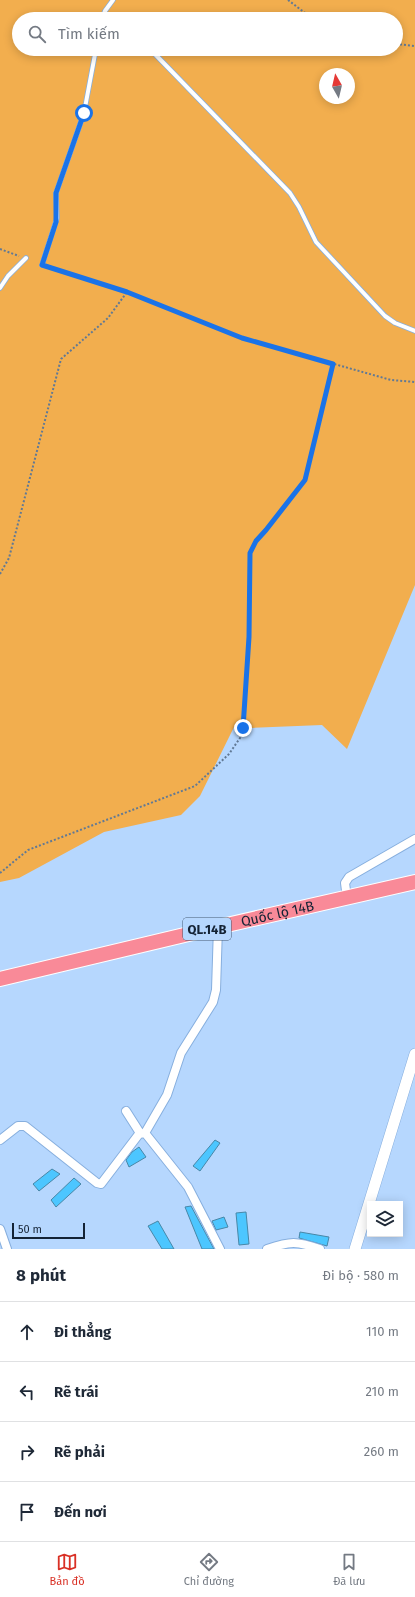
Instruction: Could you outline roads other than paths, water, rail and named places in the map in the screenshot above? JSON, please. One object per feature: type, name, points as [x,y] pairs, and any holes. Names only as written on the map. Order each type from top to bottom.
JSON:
[{"type":"highway","name":"Quốc lộ 14B","points":[[0,979],[415,882]]},
{"type":"main road","points":[[355,1249],[415,1054]]},
{"type":"street","points":[[347,898],[345,883],[349,877],[415,839]]},
{"type":"street","points":[[0,1140],[18,1126],[25,1126],[97,1183],[101,1184],[143,1133],[167,1095],[181,1053],[213,1002],[216,990],[218,927]]},
{"type":"street","points":[[126,1111],[188,1187],[220,1249]]},
{"type":"street","points":[[0,1229],[7,1249]]},
{"type":"street","points":[[267,1249],[285,1243],[294,1242],[299,1242],[320,1249]]},
{"type":"lane","points":[[105,12],[113,0]]},
{"type":"lane","points":[[42,265],[56,222],[56,193],[84,113],[95,56]]},
{"type":"lane","points":[[157,56],[290,193],[299,207],[316,242],[385,316],[395,323],[415,331]]},
{"type":"lane","points":[[0,288],[8,276],[26,258]]}]
